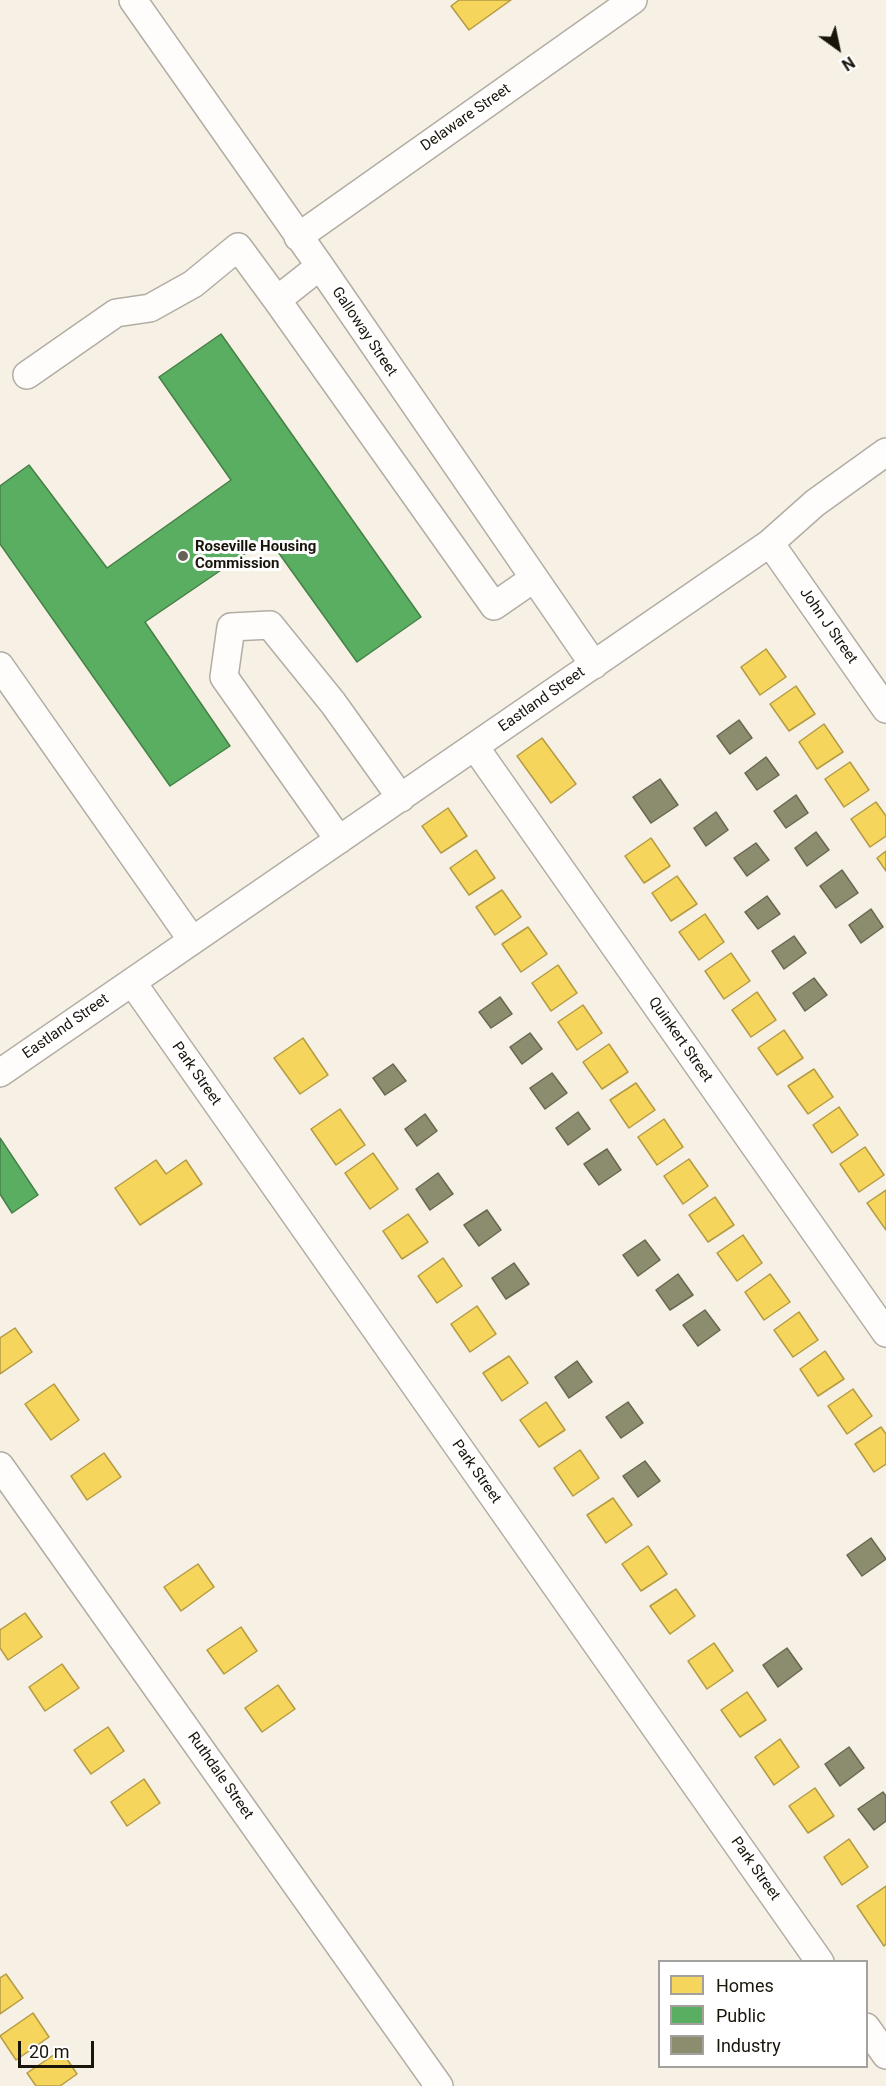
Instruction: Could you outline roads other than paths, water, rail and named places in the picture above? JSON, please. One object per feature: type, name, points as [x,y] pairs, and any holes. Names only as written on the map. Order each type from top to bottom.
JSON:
[{"type":"street","name":"Galloway Street","points":[[133,0],[320,266],[594,665]]},
{"type":"street","name":"Delaware Street","points":[[298,237],[633,0]]},
{"type":"street","points":[[27,375],[116,313],[150,308],[193,284],[238,247],[494,606],[533,579]]},
{"type":"street","points":[[277,300],[320,266]]},
{"type":"street","name":"Eastland Street","points":[[0,1073],[770,543],[815,503],[886,452]]},
{"type":"street","name":"John J Street","points":[[770,543],[886,709]]},
{"type":"street","points":[[339,840],[224,676],[231,627],[270,625],[333,703],[401,798]]},
{"type":"street","points":[[0,666],[192,940]]},
{"type":"street","name":"Quinkert Street","points":[[475,747],[886,1333]]},
{"type":"street","name":"Park Street","points":[[132,982],[819,1960]]},
{"type":"street","name":"Ruthdale Street","points":[[0,1466],[439,2086]]},
{"type":"street","points":[[868,2028],[886,2055]]},
{"type":"place","name":"Roseville Housing Commission","points":[[183,556]]}]
